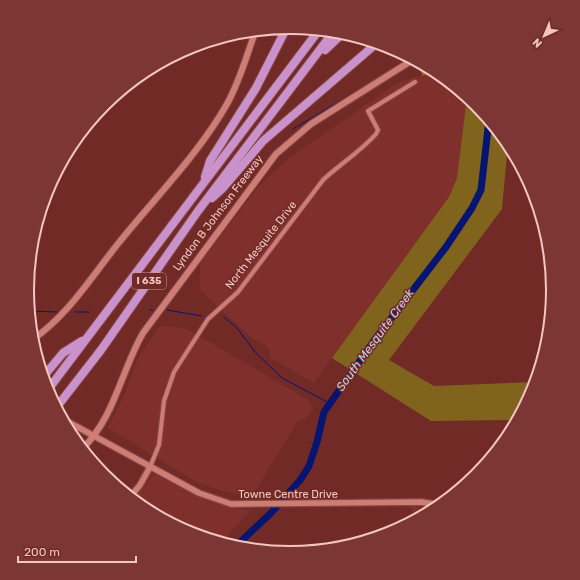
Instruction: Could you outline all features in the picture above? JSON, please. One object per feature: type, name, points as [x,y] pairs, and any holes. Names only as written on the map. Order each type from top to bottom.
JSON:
[{"type":"highway","points":[[203,183],[210,161],[256,88],[283,34]]},
{"type":"highway","points":[[274,89],[308,35]]},
{"type":"highway","name":"I 635","points":[[52,384],[314,35]]},
{"type":"highway","name":"Lyndon B Johnson Freeway","points":[[60,403],[101,350],[198,211],[329,37]]},
{"type":"highway","points":[[310,63],[337,38]]},
{"type":"highway","points":[[198,211],[223,188],[263,141],[372,48]]},
{"type":"highway","points":[[48,371],[63,353],[86,338]]},
{"type":"highway","points":[[62,406],[101,350]]},
{"type":"main road","points":[[38,335],[51,326],[71,306],[118,244],[155,202],[215,122],[228,103],[253,37]]},
{"type":"main road","name":"Lyndon B Johnson Freeway","points":[[86,445],[95,436],[115,401],[127,365],[143,333],[276,154],[311,124],[409,63]]},
{"type":"street","name":"North Mesquite Drive","points":[[133,493],[150,467],[159,445],[164,401],[174,372],[208,319],[238,292],[323,180],[358,153],[376,134],[378,130],[368,111],[415,82]]},
{"type":"street","name":"Towne Centre Drive","points":[[71,422],[199,493],[212,499],[238,505],[421,502],[431,504]]},
{"type":"shaded area","points":[[421,70],[427,74],[422,76]]},
{"type":"shaded area","points":[[427,74],[446,87],[466,104],[457,178],[449,197],[314,383],[270,358],[269,348],[251,337],[200,290],[200,263],[259,186],[289,158],[399,82]]},
{"type":"shaded area","points":[[466,104],[493,134],[507,154],[502,209],[389,360],[434,386],[529,382],[511,420],[431,421],[332,358],[449,197],[457,178]]},
{"type":"shaded area","points":[[160,326],[185,328],[310,401],[312,407],[310,413],[305,419],[297,422],[252,496],[227,492],[198,483],[108,428],[123,398],[139,356]]},
{"type":"shaded area","points":[[154,474],[209,501],[238,509],[251,510],[226,538],[192,527],[177,520],[137,495]]},
{"type":"shaded area","points":[[411,506],[423,509],[418,512],[412,515]]},
{"type":"waterway","points":[[385,74],[404,61]]},
{"type":"waterway","points":[[293,129],[374,81]]},
{"type":"waterway","name":"South Mesquite Creek","points":[[241,541],[271,513],[301,479],[309,466],[317,442],[324,412],[373,342],[446,247],[472,208],[481,190],[488,128]]},
{"type":"waterway","points":[[167,310],[202,316]]},
{"type":"waterway","points":[[35,311],[57,312]]},
{"type":"waterway","points":[[75,312],[89,312]]},
{"type":"waterway","points":[[224,317],[237,328],[256,353],[282,378],[329,403]]}]
